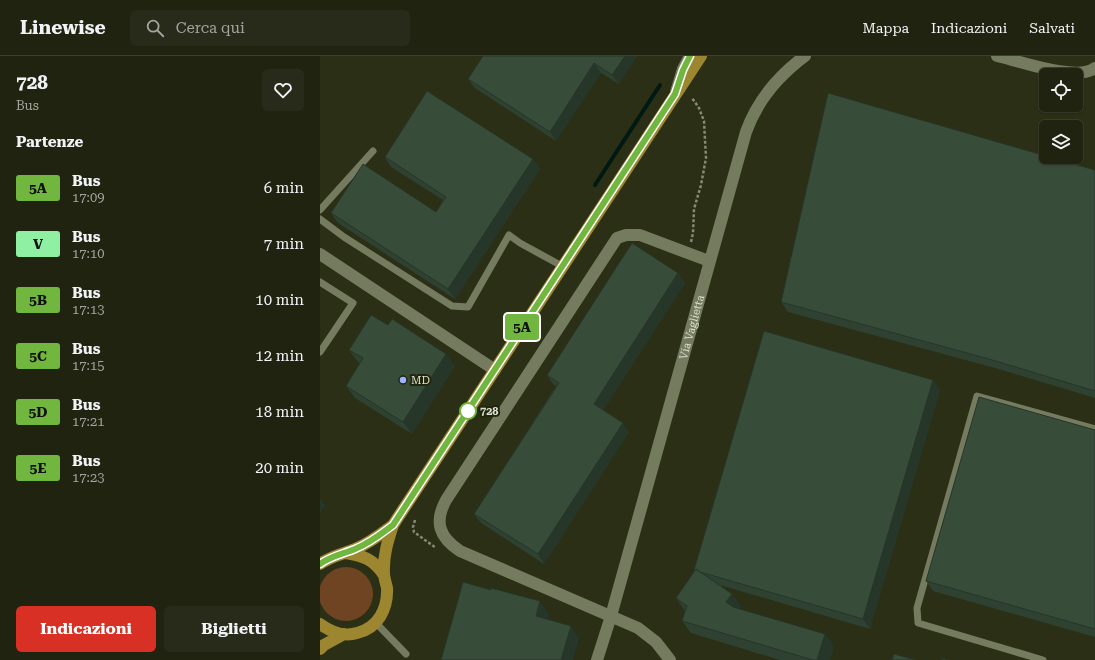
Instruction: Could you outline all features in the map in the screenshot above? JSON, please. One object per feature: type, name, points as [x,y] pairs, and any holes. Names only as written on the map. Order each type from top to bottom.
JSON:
[{"type":"main road","points":[[320,624],[334,632],[353,634],[361,632],[376,623],[385,607],[387,598],[384,575],[386,548],[393,525],[675,94],[697,58]]},
{"type":"main road","points":[[322,560],[346,553],[368,543],[393,525]]},
{"type":"main road","points":[[346,553],[359,555],[370,560],[378,566],[384,575]]},
{"type":"main road","points":[[320,649],[324,645],[344,634]]},
{"type":"street","name":"Via Vaglietta","points":[[597,660],[744,138],[751,118],[757,107],[782,76],[805,56]]},
{"type":"street","points":[[997,56],[1070,73],[1090,72],[1095,68]]},
{"type":"street","points":[[670,660],[656,642],[646,633],[634,626],[609,621],[460,551],[450,543],[442,533],[439,522],[441,510],[446,500],[617,238],[626,235],[640,235],[709,261]]},
{"type":"street","points":[[320,254],[495,370]]},
{"type":"lane","points":[[320,210],[373,151]]},
{"type":"lane","points":[[320,219],[344,237],[452,306],[468,307],[509,235],[562,266]]},
{"type":"lane","points":[[320,282],[352,303],[320,352]]},
{"type":"lane","points":[[1043,660],[918,623],[917,608],[977,396],[1095,429]]},
{"type":"lane","points":[[376,623],[406,654]]},
{"type":"path","points":[[692,98],[702,114],[706,134],[706,158],[701,185],[694,209],[693,233]]},
{"type":"shaded area","points":[[346,567],[356,569],[365,575],[371,584],[373,594],[371,604],[365,613],[356,619],[346,621],[336,619],[327,613],[321,604],[321,584],[327,575],[336,569]]},
{"type":"building","points":[[483,56],[625,56],[612,75],[594,63],[550,132],[468,79]]},
{"type":"building","points":[[427,91],[533,159],[448,289],[331,213],[363,164],[436,212],[446,197],[385,157]]},
{"type":"building","points":[[828,93],[1039,154],[1039,164],[1074,164],[1095,170],[1095,391],[989,359],[781,302]]},
{"type":"building","points":[[632,243],[678,273],[594,404],[623,423],[538,554],[474,514],[559,383],[547,375]]},
{"type":"building","points":[[371,315],[388,325],[392,319],[446,354],[403,422],[346,386],[363,358],[349,350]]},
{"type":"building","points":[[764,331],[933,380],[863,619],[700,572],[696,569],[695,571],[694,570]]},
{"type":"building","points":[[979,397],[1095,430],[1095,629],[926,581]]},
{"type":"building","points":[[696,569],[732,594],[726,602],[733,607],[825,634],[817,660],[682,621],[687,606],[676,598]]},
{"type":"building","points":[[463,582],[540,601],[536,616],[571,626],[561,660],[441,660]]},
{"type":"building","points":[[894,654],[916,660],[892,660]]},
{"type":"waterway","points":[[595,185],[660,85]]},
{"type":"bus line","name":"5A","points":[[320,564],[328,558],[346,553],[368,543],[393,525],[675,94],[678,82],[690,56]]},
{"type":"place","name":"MD","points":[[403,380]]},
{"type":"place","name":"728","points":[[468,411]]}]
